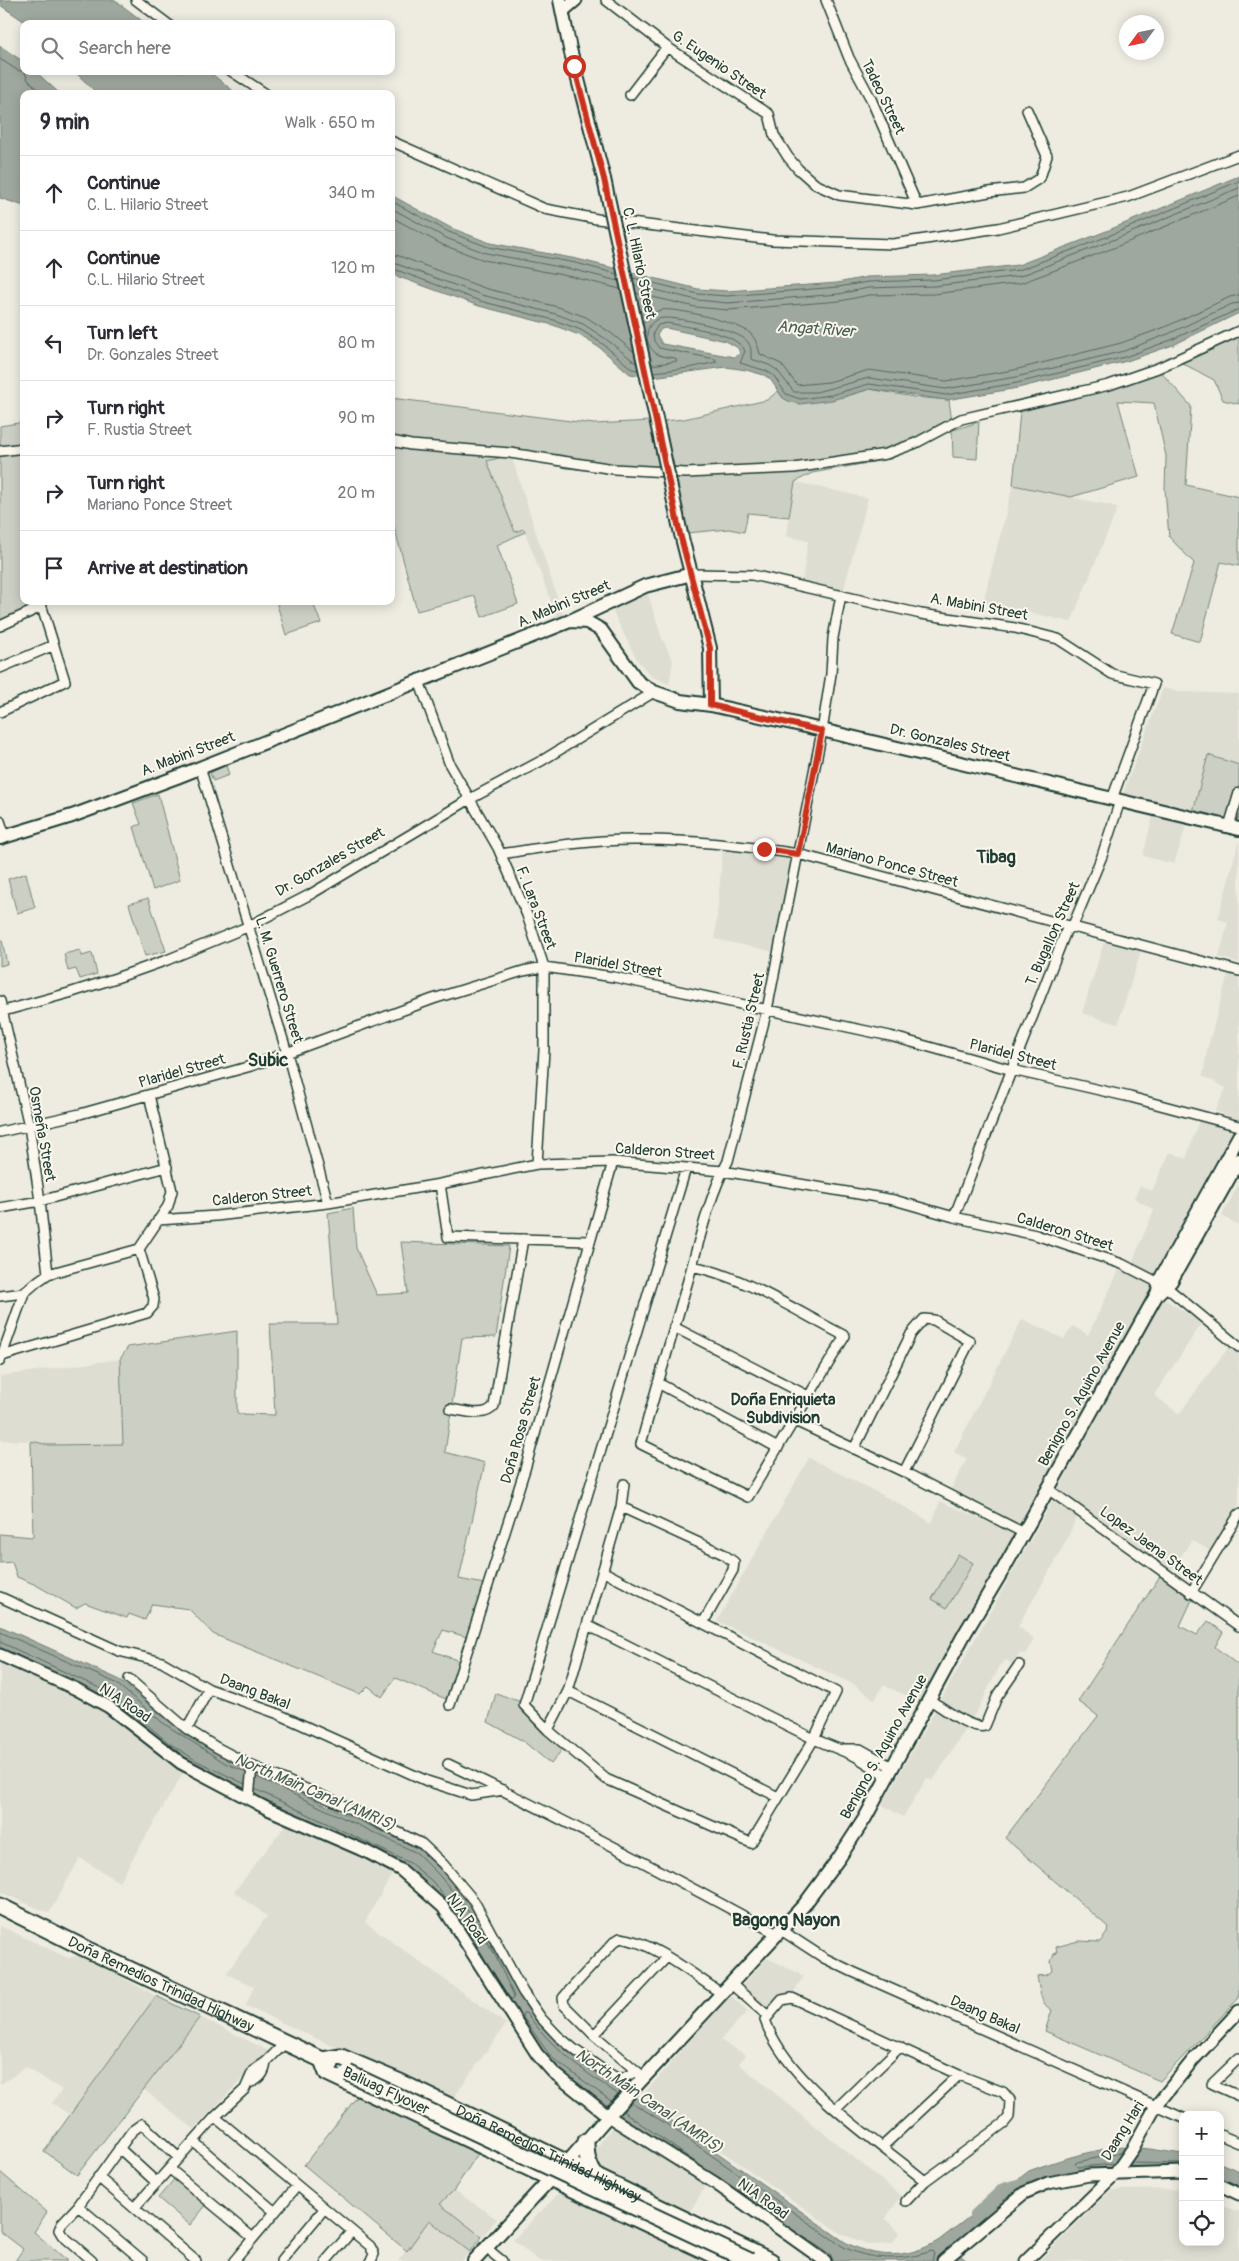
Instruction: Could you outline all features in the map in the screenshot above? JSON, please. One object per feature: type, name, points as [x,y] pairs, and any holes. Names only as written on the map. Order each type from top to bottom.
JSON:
[{"type":"highway","name":"Doña Remedios Trinidad Highway","points":[[0,1906],[84,1948],[322,2060],[341,2056],[400,2082],[771,2261]]},
{"type":"highway","name":"Doña Remedios Trinidad Highway","points":[[322,2060],[327,2073],[552,2177],[726,2261]]},
{"type":"highway","name":"Baliuag Flyover","points":[[322,2060],[750,2261]]},
{"type":"highway","points":[[586,2141],[587,2160],[597,2178]]},
{"type":"main road","name":"C. L. Hilario Street","points":[[561,5],[570,49],[604,179],[680,534],[710,648],[710,705]]},
{"type":"main road","name":"A. Mabini Street","points":[[2,837],[72,816],[570,621],[646,586],[692,574]]},
{"type":"main road","name":"Dr. Gonzales Street","points":[[570,621],[587,622],[601,630],[638,682],[654,692],[680,701],[710,705],[1003,772],[1234,828]]},
{"type":"main road","name":"Benigno S. Aquino Avenue","points":[[567,2163],[635,2088],[640,2074],[721,1993],[804,1905],[839,1858],[865,1818],[966,1633],[1160,1288],[1239,1136]]},
{"type":"main road","name":"Benigno S. Aquino Avenue","points":[[1160,1288],[1171,1281],[1239,1160]]},
{"type":"main road","points":[[474,2261],[552,2177]]},
{"type":"street","points":[[136,0],[163,20]]},
{"type":"street","points":[[561,5],[576,0]]},
{"type":"street","name":"G. Eugenio Street","points":[[606,0],[667,47],[769,114],[774,134],[798,169],[815,184],[839,195],[917,205],[989,192],[1024,188],[1040,178],[1046,156],[1027,110]]},
{"type":"street","name":"Tadeo Street","points":[[826,0],[849,58],[872,99],[917,205]]},
{"type":"street","points":[[630,95],[667,47]]},
{"type":"street","points":[[237,75],[260,90]]},
{"type":"street","points":[[395,143],[545,209],[597,219],[772,240],[893,244],[998,228],[1128,197],[1239,155]]},
{"type":"street","points":[[395,442],[411,445],[510,453],[614,469],[686,473],[794,468],[886,454],[916,443],[961,419],[1109,385],[1158,368],[1239,331]]},
{"type":"street","points":[[0,451],[20,448]]},
{"type":"street","name":"A. Mabini Street","points":[[692,574],[752,574],[931,616],[1015,628],[1058,639],[1112,674],[1154,684]]},
{"type":"street","name":"F. Rustia Street","points":[[778,1448],[748,1496],[641,1444],[717,1182],[728,1161],[767,1010],[822,731],[831,674],[833,638],[841,595]]},
{"type":"street","points":[[0,626],[38,605]]},
{"type":"street","points":[[0,712],[65,681],[40,605]]},
{"type":"street","points":[[0,668],[54,645]]},
{"type":"street","name":"F. Lara Street","points":[[419,681],[450,765],[501,854],[527,915],[544,967],[544,1050],[537,1164]]},
{"type":"street","name":"T. Bugallon Street","points":[[954,1217],[1066,931],[1074,923],[1102,856],[1116,800],[1154,684]]},
{"type":"street","name":"Dr. Gonzales Street","points":[[1,1012],[116,978],[168,960],[247,927],[311,894],[470,799],[542,760],[654,692]]},
{"type":"street","name":"L. M. Guerrero Street","points":[[200,767],[247,927],[287,1053],[328,1203]]},
{"type":"street","points":[[1234,828],[1239,793]]},
{"type":"street","points":[[0,821],[2,837]]},
{"type":"street","name":"Mariano Ponce Street","points":[[501,854],[573,843],[634,840],[745,846],[798,854],[1239,971]]},
{"type":"street","name":"Plaridel Street","points":[[0,1132],[149,1095],[251,1066],[433,999],[484,982],[544,967],[614,977],[890,1036],[1012,1070],[1130,1097],[1239,1126]]},
{"type":"street","name":"Osmeña Street","points":[[0,1001],[28,1126],[40,1202],[48,1274]]},
{"type":"street","points":[[0,1296],[24,1292],[48,1274],[138,1249],[171,1199],[172,1191],[149,1095]]},
{"type":"street","name":"Calderon Street","points":[[158,1220],[216,1216],[328,1203],[440,1184],[537,1164],[613,1162],[723,1171],[858,1193],[1036,1235],[1122,1264],[1160,1288],[1239,1347]]},
{"type":"street","name":"Doña Rosa Street","points":[[450,1705],[525,1469],[613,1162]]},
{"type":"street","points":[[0,1208],[40,1202],[167,1167]]},
{"type":"street","points":[[602,1571],[836,1692],[814,1739],[751,1843],[606,1779],[548,1730],[524,1705],[686,1168]]},
{"type":"street","points":[[440,1184],[448,1237],[589,1241]]},
{"type":"street","points":[[450,1409],[484,1413],[491,1411],[494,1406],[524,1239]]},
{"type":"street","points":[[1,1359],[147,1313],[153,1306],[154,1299],[138,1249]]},
{"type":"street","points":[[658,1383],[778,1448],[845,1336],[717,1272],[692,1266]]},
{"type":"street","points":[[1,1359],[24,1292]]},
{"type":"street","points":[[854,1449],[911,1334],[924,1319],[934,1320],[970,1341],[904,1472]]},
{"type":"street","points":[[674,1327],[810,1397]]},
{"type":"street","points":[[795,1421],[904,1472],[1024,1532]]},
{"type":"street","points":[[548,1730],[568,1691],[621,1507],[624,1484]]},
{"type":"street","name":"Lopez Jaena Street","points":[[1048,1489],[1239,1626]]},
{"type":"street","points":[[621,1507],[723,1554],[734,1562],[733,1570],[703,1623]]},
{"type":"street","points":[[1191,1593],[1239,1514]]},
{"type":"street","name":"Daang Bakal","points":[[0,1597],[119,1651],[162,1662],[209,1689],[276,1713],[427,1781],[471,1795],[504,1790]]},
{"type":"street","points":[[587,1626],[814,1739],[890,1772]]},
{"type":"street","name":"NIA Road","points":[[0,1655],[76,1689],[109,1707],[181,1763],[250,1793],[294,1821],[367,1852],[401,1870],[428,1892],[454,1923],[498,1996],[537,2054],[553,2072],[610,2114],[715,2183],[825,2261]]},
{"type":"street","points":[[930,1700],[980,1728],[985,1726],[997,1697],[1019,1666]]},
{"type":"street","points":[[129,1678],[187,1729],[252,1770],[332,1800],[422,1844],[444,1864],[474,1901],[523,1992],[541,2018],[558,2036],[603,2070],[620,2080],[640,2074]]},
{"type":"street","points":[[187,1729],[209,1689]]},
{"type":"street","points":[[568,1691],[778,1797]]},
{"type":"street","name":"Daang Bakal","points":[[448,1764],[612,1845],[779,1932],[824,1958],[1179,2116]]},
{"type":"street","points":[[250,1793],[252,1770]]},
{"type":"street","points":[[640,2074],[594,2035],[564,2005],[564,1998],[614,1942],[620,1938],[632,1940],[667,1958],[721,1993]]},
{"type":"street","points":[[594,2035],[667,1958]]},
{"type":"street","points":[[730,1983],[768,2016]]},
{"type":"street","points":[[906,2201],[925,2181],[1009,2118],[1010,2100],[1003,2092],[959,2075],[900,2046],[792,1998],[782,2000],[765,2020],[777,2047],[799,2075],[836,2109],[925,2181]]},
{"type":"street","name":"Daang Hari","points":[[1026,2261],[1115,2174],[1133,2148],[1156,2106],[1193,2060],[1239,2011]]},
{"type":"street","points":[[135,2207],[215,2117],[249,2083],[257,2081],[265,2071],[266,2062],[286,2042]]},
{"type":"street","points":[[836,2109],[900,2046]]},
{"type":"street","points":[[1239,2058],[1212,2084],[1239,2096]]},
{"type":"street","points":[[883,2146],[959,2075]]},
{"type":"street","points":[[215,2117],[372,2250],[374,2254],[371,2261]]},
{"type":"street","points":[[92,2261],[62,2235],[59,2230],[62,2223],[78,2206],[132,2131],[142,2124],[179,2158]]},
{"type":"street","points":[[1224,2137],[1239,2143]]},
{"type":"street","points":[[194,2142],[275,2212]]},
{"type":"street","points":[[119,2148],[157,2183]]},
{"type":"street","points":[[170,2169],[253,2238]]},
{"type":"street","points":[[948,2257],[1024,2193],[1048,2183],[1089,2175],[1179,2172]]},
{"type":"street","points":[[98,2177],[196,2261]]},
{"type":"street","points":[[234,2261],[297,2186]]},
{"type":"street","points":[[1224,2186],[1239,2194]]},
{"type":"street","points":[[78,2206],[143,2261]]},
{"type":"street","points":[[281,2261],[324,2209]]},
{"type":"street","points":[[326,2261],[352,2232]]},
{"type":"street","points":[[486,2248],[502,2261]]},
{"type":"shaded area","points":[[1239,337],[1239,404],[1223,400],[1214,380],[1182,363]]},
{"type":"shaded area","points":[[1161,372],[1191,406],[1186,485],[1239,497],[1239,566],[1221,562],[1200,642],[1172,634],[1194,563],[1169,537],[1165,489],[1166,456],[1154,403],[1118,401],[1139,477],[1071,497],[1013,485],[1020,412]]},
{"type":"shaded area","points":[[870,389],[913,397],[949,400],[953,430],[979,422],[977,459],[953,457],[952,430],[890,459],[812,473],[795,482],[789,517],[748,513],[744,532],[729,529],[687,533],[664,421],[684,419],[767,400],[778,391],[783,398],[844,397]]},
{"type":"shaded area","points":[[395,399],[594,424],[650,421],[662,477],[566,468],[534,458],[511,455],[487,461],[515,532],[524,529],[525,532],[497,545],[518,604],[482,617],[475,596],[417,611],[395,530]]},
{"type":"shaded area","points":[[20,423],[20,605],[38,605],[0,622],[0,426]]},
{"type":"shaded area","points":[[511,455],[563,616],[557,618],[524,529],[515,532],[487,461]]},
{"type":"shaded area","points":[[795,482],[868,498],[843,592],[802,582],[808,541],[786,536]]},
{"type":"shaded area","points":[[1013,485],[1118,507],[1071,622],[983,602]]},
{"type":"shaded area","points":[[647,591],[662,638],[673,661],[669,684],[651,676],[637,660],[611,608]]},
{"type":"shaded area","points":[[277,605],[314,605],[321,623],[286,635]]},
{"type":"shaded area","points":[[1163,688],[1184,692],[1239,694],[1239,765],[1208,755],[1193,812],[1122,796]]},
{"type":"shaded area","points":[[1208,755],[1239,765],[1239,823],[1193,812]]},
{"type":"shaded area","points":[[226,765],[229,775],[213,781],[210,773]]},
{"type":"shaded area","points":[[158,794],[180,880],[153,890],[134,827],[141,824],[133,803]]},
{"type":"shaded area","points":[[1153,815],[1187,823],[1174,864],[1143,856]]},
{"type":"shaded area","points":[[1239,840],[1239,963],[1219,957],[1228,922],[1218,919]]},
{"type":"shaded area","points":[[723,847],[791,858],[774,952],[715,939]]},
{"type":"shaded area","points":[[26,873],[35,908],[17,913],[8,879]]},
{"type":"shaded area","points":[[148,898],[166,951],[145,956],[129,904]]},
{"type":"shaded area","points":[[0,940],[2,940],[7,964],[0,966]]},
{"type":"shaded area","points":[[1104,942],[1141,951],[1118,1024],[1082,1013]]},
{"type":"shaded area","points":[[80,950],[82,956],[92,953],[97,974],[80,979],[76,969],[68,971],[64,954]]},
{"type":"shaded area","points":[[1228,974],[1239,977],[1239,1120],[1215,1111],[1226,1088],[1203,1076],[1207,1050]]},
{"type":"shaded area","points":[[1199,1120],[1234,1130],[1156,1277],[1131,1265],[1154,1210],[1134,1198],[1140,1186],[1152,1191],[1170,1152],[1186,1159]]},
{"type":"shaded area","points":[[1239,1183],[1239,1225],[1222,1216]]},
{"type":"shaded area","points":[[353,1208],[356,1248],[377,1295],[408,1293],[401,1242],[509,1246],[496,1337],[462,1338],[445,1452],[485,1463],[459,1579],[484,1584],[467,1637],[443,1630],[433,1651],[459,1661],[446,1699],[395,1678],[382,1697],[368,1686],[360,1694],[213,1634],[189,1609],[152,1604],[145,1620],[129,1614],[127,1618],[85,1603],[76,1608],[36,1585],[17,1577],[12,1562],[0,1563],[0,1534],[33,1537],[31,1441],[49,1445],[123,1444],[120,1359],[128,1347],[237,1331],[237,1414],[275,1415],[270,1324],[337,1324],[328,1213]]},
{"type":"shaded area","points":[[1119,1270],[1154,1285],[1020,1525],[951,1489],[967,1459],[954,1452],[1022,1319],[1064,1339],[1073,1326],[1088,1335]]},
{"type":"shaded area","points":[[1163,1298],[1202,1323],[1154,1395],[1179,1414],[1231,1344],[1239,1350],[1239,1504],[1210,1551],[1192,1540],[1170,1572],[1058,1490]]},
{"type":"shaded area","points":[[120,1359],[123,1444],[49,1445],[31,1441],[0,1440],[0,1376]]},
{"type":"shaded area","points":[[809,1458],[900,1504],[932,1523],[940,1501],[1015,1534],[921,1702],[883,1685],[875,1700],[853,1684],[717,1621]]},
{"type":"shaded area","points":[[1054,1498],[1078,1515],[1060,1553],[1018,1626],[1034,1639],[1026,1654],[1020,1653],[1012,1664],[1006,1660],[1001,1664],[979,1707],[933,1781],[927,1778],[903,1817],[882,1805]]},
{"type":"shaded area","points":[[958,1554],[973,1563],[947,1608],[932,1599]]},
{"type":"shaded area","points":[[1160,1576],[1192,1600],[1180,1626],[1197,1635],[1208,1621],[1223,1632],[1215,1647],[1239,1666],[1239,1998],[1160,2081],[1045,2031],[1052,2010],[1048,2008],[1043,2000],[1037,1976],[1047,1975],[1053,1970],[1051,1962],[1054,1954],[1057,1953],[1056,1947],[1078,1941],[1100,1942],[1107,1933],[1108,1927],[1005,1838],[1098,1716],[1078,1701]]},
{"type":"shaded area","points":[[0,1659],[88,1700],[121,1721],[142,1740],[185,1770],[119,1882],[80,1858],[49,1913],[0,1892]]},
{"type":"shaded area","points":[[496,1693],[521,1702],[564,1747],[551,1764],[523,1741],[488,1722]]},
{"type":"shaded area","points":[[288,1822],[362,1854],[394,1871],[365,1922],[506,2024],[451,2101],[246,2006],[254,1986],[226,1974],[267,1916],[234,1892]]},
{"type":"shaded area","points":[[0,1926],[68,1958],[81,1955],[156,1996],[70,2115],[52,2103],[62,2090],[26,2067],[0,2085]]},
{"type":"shaded area","points":[[767,1958],[804,1976],[792,1995],[773,2015],[742,1986]]},
{"type":"shaded area","points":[[730,1995],[748,2011],[720,2040],[746,2055],[739,2064],[901,2196],[885,2219],[900,2232],[892,2244],[869,2245],[840,2233],[642,2096]]},
{"type":"shaded area","points":[[156,1996],[200,2017],[77,2175],[44,2151]]},
{"type":"shaded area","points":[[200,2017],[269,2051],[194,2129],[143,2089]]},
{"type":"shaded area","points":[[359,2094],[479,2152],[454,2190],[440,2204],[482,2237],[470,2252],[429,2220],[407,2251],[304,2165]]},
{"type":"shaded area","points":[[614,2125],[706,2185],[689,2213],[591,2167],[590,2161],[594,2151]]},
{"type":"shaded area","points":[[0,2172],[47,2212],[34,2232],[68,2261],[15,2261],[23,2249],[0,2231]]},
{"type":"shaded area","points":[[176,2177],[207,2204],[190,2225],[158,2198]]},
{"type":"shaded area","points":[[1179,2189],[1179,2246],[1224,2246],[1224,2206],[1239,2212],[1239,2261],[1039,2261],[1111,2190]]},
{"type":"shaded area","points":[[454,2190],[497,2219],[482,2237],[440,2204]]},
{"type":"shaded area","points":[[560,2192],[624,2219],[711,2261],[539,2261],[513,2240]]},
{"type":"shaded area","points":[[429,2220],[470,2252],[462,2261],[398,2261]]},
{"type":"water","points":[[0,0],[115,0],[141,20],[22,20],[0,5]]},
{"type":"water","points":[[0,46],[20,59],[20,75],[39,75],[56,90],[20,90],[20,205],[0,198]]},
{"type":"water","points":[[78,75],[213,75],[232,90],[94,90]]},
{"type":"water","name":"Angat River","points":[[1239,176],[1239,313],[1173,345],[1127,361],[1018,388],[946,400],[870,389],[832,400],[800,404],[783,398],[770,379],[764,375],[746,370],[726,367],[652,377],[630,374],[600,348],[579,335],[553,325],[479,306],[399,277],[395,274],[395,197],[451,228],[490,243],[577,259],[698,289],[727,291],[837,283],[867,277],[933,275],[1018,265],[1104,232]],"holes":[[[666,328],[726,341],[738,348],[740,354],[734,357],[662,344],[657,335],[661,329]]]},
{"type":"water","name":"North Main Canal (AMRIS)","points":[[0,1626],[118,1679],[166,1719],[227,1759],[419,1849],[442,1871],[468,1902],[498,1950],[518,1993],[543,2027],[580,2063],[665,2116],[845,2242],[857,2248],[868,2252],[891,2255],[903,2254],[926,2247],[938,2241],[1029,2171],[1091,2152],[1130,2147],[1179,2153],[1179,2170],[1111,2169],[1067,2173],[1047,2178],[953,2249],[967,2261],[943,2261],[939,2257],[933,2261],[832,2261],[623,2117],[548,2061],[443,1902],[428,1885],[407,1867],[194,1765],[165,1747],[106,1696],[0,1647]]},
{"type":"water","points":[[1224,2165],[1239,2171],[1239,2191],[1224,2184]]},
{"type":"waterway","name":"North Main Canal (AMRIS)","points":[[974,2215],[1003,2188],[1021,2183]]},
{"type":"district","name":"Tibag","points":[[996,857]]},
{"type":"district","name":"Subic","points":[[268,1060]]},
{"type":"district","name":"Doña Enriquieta Subdivision","points":[[783,1409]]},
{"type":"district","name":"Bagong Nayon","points":[[786,1920]]},
{"type":"route","points":[[574,66],[604,179],[680,534],[710,648],[710,705],[822,731],[798,854],[764,849]]}]
